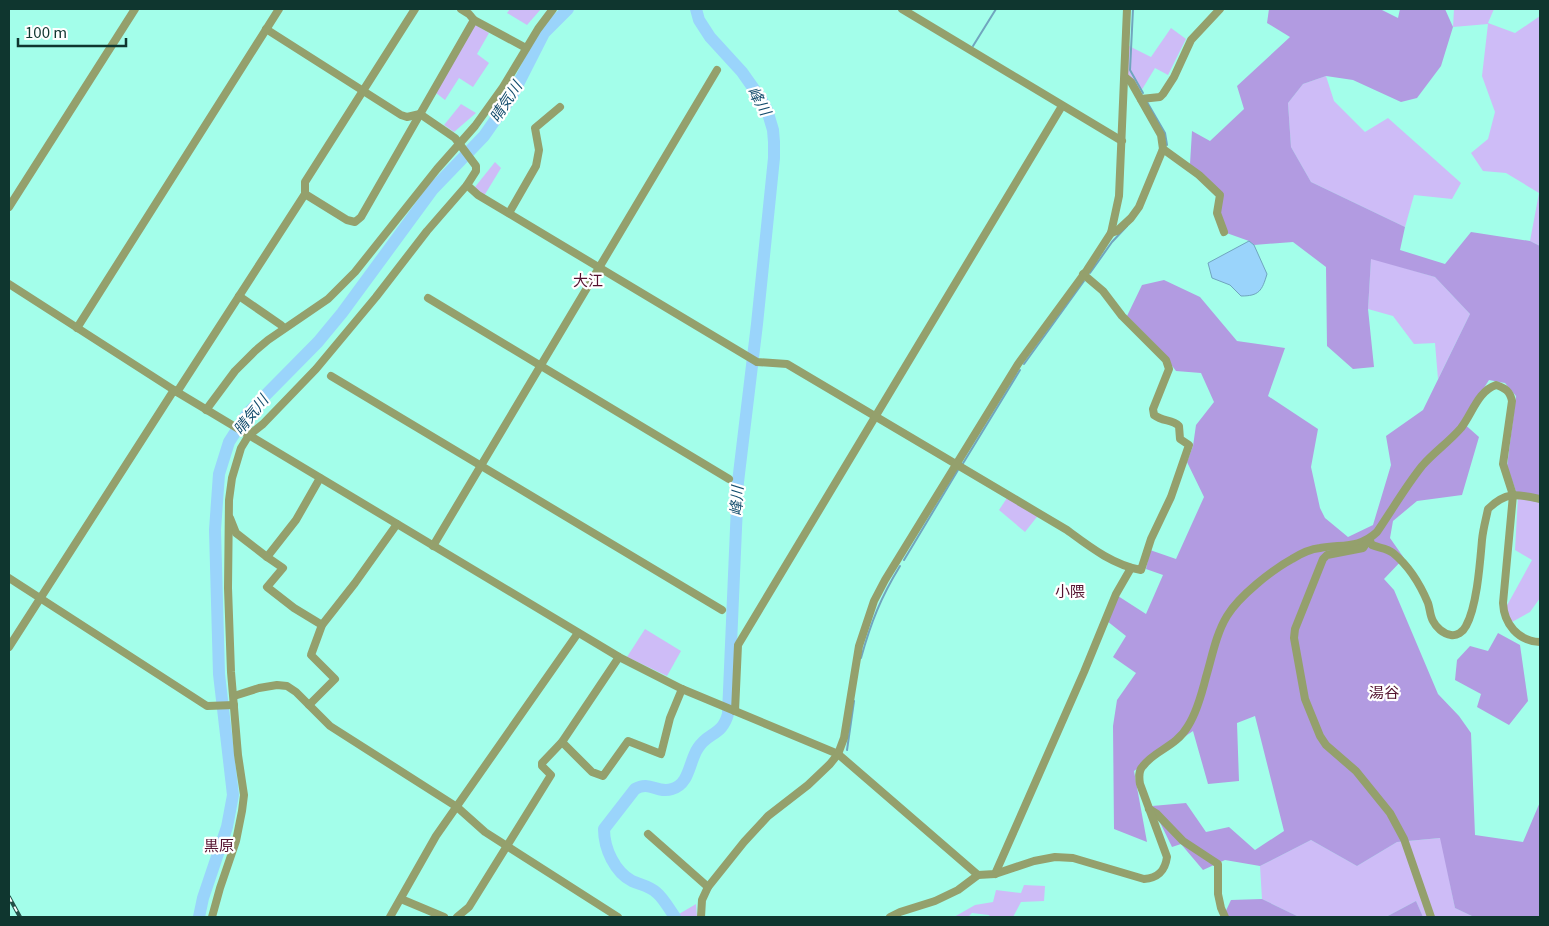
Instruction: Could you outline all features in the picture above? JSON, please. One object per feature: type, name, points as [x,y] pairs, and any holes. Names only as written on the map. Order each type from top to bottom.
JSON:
[{"type":"street","points":[[9,207],[135,9]]},
{"type":"street","points":[[77,328],[279,9]]},
{"type":"street","points":[[9,647],[305,194],[306,182],[415,9]]},
{"type":"street","points":[[461,9],[474,20],[526,48]]},
{"type":"street","points":[[206,410],[235,372],[268,340],[341,287],[460,146],[503,87],[538,28],[553,9]]},
{"type":"street","points":[[902,9],[914,12],[1062,106],[1122,141]]},
{"type":"street","points":[[701,917],[702,900],[708,887],[755,829],[824,770],[838,754],[844,738],[859,646],[871,608],[885,580],[1018,364],[1084,274],[1111,233],[1119,196],[1127,9]]},
{"type":"street","points":[[1141,98],[1160,97],[1163,94],[1174,77],[1191,40],[1220,9]]},
{"type":"street","points":[[305,194],[348,220],[355,222],[361,217],[474,20]]},
{"type":"street","points":[[212,917],[236,841],[244,795],[232,705],[234,696],[231,672],[228,588],[229,516],[232,478],[240,448],[249,435],[263,424],[316,369],[376,297],[426,231],[467,185],[476,170],[476,166],[455,138],[420,114],[407,117],[401,115],[266,29]]},
{"type":"street","points":[[433,546],[717,70]]},
{"type":"street","points":[[1111,233],[1117,231],[1131,218],[1138,207],[1163,149],[1161,135],[1141,98],[1131,82],[1125,77]]},
{"type":"street","points":[[735,711],[738,645],[1062,106]]},
{"type":"street","points":[[509,213],[536,166],[538,150],[535,128],[560,107]]},
{"type":"street","points":[[1163,149],[1199,175],[1220,195],[1217,213],[1224,232]]},
{"type":"street","points":[[467,185],[478,195],[757,362],[787,364],[1067,530],[1101,555],[1131,568],[1141,570],[1151,539],[1170,497],[1188,445],[1180,439],[1179,426],[1175,422],[1160,420],[1154,415],[1153,409],[1169,369],[1166,360],[1122,316],[1103,291],[1084,274]]},
{"type":"street","points":[[9,284],[206,410],[618,657],[682,689],[838,754],[978,875]]},
{"type":"street","points":[[239,296],[284,328]]},
{"type":"street","points":[[428,298],[729,479]]},
{"type":"street","points":[[331,376],[722,610]]},
{"type":"street","points":[[1431,917],[1404,839],[1390,813],[1356,771],[1326,745],[1320,736],[1305,699],[1294,638],[1295,629],[1323,560],[1327,555],[1363,548],[1377,532],[1422,466],[1453,437],[1484,392],[1496,384],[1506,388],[1512,401],[1503,464],[1513,495],[1503,603],[1504,615],[1510,626],[1518,634],[1534,642],[1540,642]]},
{"type":"street","points":[[267,557],[296,520],[320,478]]},
{"type":"street","points":[[1369,539],[1372,545],[1393,552],[1412,573],[1421,586],[1433,620],[1439,629],[1450,635],[1458,634],[1467,625],[1477,587],[1482,538],[1488,509],[1504,497],[1513,495],[1519,494],[1540,499]]},
{"type":"street","points":[[229,516],[236,533],[283,568],[266,587],[294,608],[322,625]]},
{"type":"street","points":[[309,705],[335,679],[311,655],[322,625],[397,524]]},
{"type":"street","points":[[890,917],[958,890],[978,875],[995,874],[1034,861],[1055,857],[1073,858],[1144,879],[1153,878],[1163,870],[1168,857],[1140,784],[1139,776],[1142,767],[1174,743],[1189,725],[1202,692],[1220,630],[1227,616],[1245,595],[1280,567],[1300,554],[1318,548],[1357,544],[1369,539]]},
{"type":"street","points":[[995,874],[1084,672],[1116,594],[1131,568]]},
{"type":"street","points":[[9,578],[207,706],[232,705]]},
{"type":"street","points":[[390,917],[436,836],[578,633]]},
{"type":"street","points":[[458,917],[469,907],[551,775],[542,766],[542,763],[562,742],[618,657]]},
{"type":"street","points":[[234,696],[259,688],[277,685],[287,686],[296,692],[330,726],[457,807],[485,832],[506,847],[618,917]]},
{"type":"street","points":[[562,742],[592,772],[603,776],[628,741],[661,754],[670,718],[682,689]]},
{"type":"street","points":[[1149,809],[1157,814],[1182,841],[1218,864],[1218,894],[1225,917]]},
{"type":"street","points":[[648,834],[708,887]]},
{"type":"street","points":[[401,899],[444,917]]},
{"type":"shaded area","points":[[510,9],[541,9],[527,25],[507,13]]},
{"type":"shaded area","points":[[1269,9],[1380,9],[1398,18],[1400,9],[1445,9],[1453,27],[1441,66],[1417,98],[1401,102],[1353,80],[1326,76],[1303,84],[1288,103],[1291,147],[1311,182],[1405,227],[1400,250],[1445,264],[1471,232],[1530,241],[1540,246],[1540,503],[1518,497],[1507,466],[1516,396],[1505,383],[1489,380],[1462,422],[1479,437],[1462,495],[1417,501],[1393,521],[1390,538],[1404,558],[1384,579],[1394,590],[1438,694],[1459,716],[1471,733],[1475,835],[1523,842],[1540,802],[1540,917],[1474,917],[1455,908],[1440,838],[1397,842],[1357,866],[1311,840],[1260,866],[1225,860],[1203,870],[1181,844],[1172,847],[1152,806],[1186,803],[1206,832],[1229,827],[1255,850],[1284,831],[1255,716],[1237,723],[1239,781],[1208,784],[1193,731],[1134,771],[1147,842],[1114,829],[1113,726],[1117,700],[1136,673],[1113,657],[1126,636],[1107,621],[1118,596],[1146,614],[1163,575],[1146,569],[1150,550],[1176,559],[1204,497],[1187,462],[1193,446],[1196,425],[1214,402],[1201,373],[1176,371],[1157,346],[1127,316],[1142,285],[1164,280],[1200,297],[1237,341],[1285,348],[1268,396],[1318,429],[1311,467],[1320,508],[1325,518],[1348,537],[1373,525],[1391,465],[1386,436],[1423,410],[1470,314],[1435,277],[1371,259],[1368,309],[1374,367],[1353,369],[1327,346],[1326,267],[1293,242],[1254,245],[1249,241],[1221,231],[1219,191],[1190,164],[1192,131],[1210,141],[1244,109],[1237,86],[1290,37],[1267,23]]},
{"type":"shaded area","points":[[1454,9],[1494,9],[1488,23],[1515,33],[1540,16],[1540,246],[1530,241],[1539,193],[1506,173],[1483,171],[1471,153],[1488,139],[1495,112],[1482,76],[1488,24],[1453,27]]},
{"type":"shaded area","points":[[469,21],[489,33],[477,54],[489,63],[473,87],[459,78],[445,100],[431,89]]},
{"type":"shaded area","points":[[1171,28],[1186,39],[1168,75],[1155,68],[1138,96],[1127,81],[1129,46],[1151,57]]},
{"type":"shaded area","points":[[1326,76],[1334,101],[1365,132],[1388,118],[1461,183],[1452,199],[1414,195],[1405,227],[1311,182],[1291,147],[1288,103],[1303,84]]},
{"type":"shaded area","points":[[461,104],[476,113],[454,132],[444,125]]},
{"type":"shaded area","points":[[495,162],[501,168],[484,196],[475,187]]},
{"type":"shaded area","points":[[1371,258],[1435,277],[1470,314],[1438,379],[1435,343],[1414,344],[1393,316],[1368,309]]},
{"type":"shaded area","points":[[1009,495],[1040,513],[1025,532],[999,510]]},
{"type":"shaded area","points":[[1518,497],[1540,503],[1540,598],[1530,612],[1512,622],[1505,609],[1532,560],[1515,550]]},
{"type":"shaded area","points":[[645,629],[681,651],[667,676],[627,657]]},
{"type":"shaded area","points":[[1498,633],[1520,645],[1528,701],[1509,725],[1477,707],[1481,694],[1455,680],[1457,660],[1470,646],[1488,651]]},
{"type":"shaded area","points":[[1441,838],[1455,908],[1474,917],[1423,917],[1416,901],[1386,917],[1299,917],[1262,899],[1260,866],[1311,840],[1357,866],[1397,842]]},
{"type":"shaded area","points":[[1024,885],[1045,886],[1044,901],[1021,902],[1013,917],[990,917],[989,915],[972,913],[968,917],[954,917],[975,905],[993,902],[996,890],[1021,893]]},
{"type":"shaded area","points":[[1262,899],[1299,917],[1223,917],[1231,900]]},
{"type":"shaded area","points":[[1416,901],[1423,917],[1386,917]]},
{"type":"shaded area","points":[[696,904],[697,917],[680,917],[679,914]]},
{"type":"water","points":[[1249,241],[1254,245],[1267,274],[1263,285],[1256,294],[1241,296],[1230,285],[1212,278],[1208,263]]},
{"type":"waterway","name":"晴気川","points":[[199,917],[203,898],[227,827],[233,795],[219,674],[215,530],[219,474],[229,442],[247,414],[318,342],[342,313],[433,189],[484,136],[512,96],[544,33],[568,9]]},
{"type":"waterway","name":"峰川","points":[[675,917],[662,898],[654,891],[632,881],[620,872],[608,852],[604,829],[635,789],[649,786],[667,790],[678,786],[686,777],[698,748],[706,739],[719,730],[728,714],[738,482],[774,158],[773,130],[767,110],[742,72],[710,37],[699,20],[696,9]]},
{"type":"waterway","points":[[973,46],[996,9]]},
{"type":"waterway","points":[[1133,9],[1130,70],[1143,93]]},
{"type":"waterway","points":[[1147,102],[1165,133],[1167,145]]},
{"type":"waterway","points":[[1090,273],[1112,242],[1127,226]]},
{"type":"waterway","points":[[1024,364],[1084,281]]},
{"type":"waterway","points":[[962,465],[1020,370]]},
{"type":"waterway","points":[[904,560],[958,470]]},
{"type":"waterway","points":[[861,658],[877,610],[900,566]]},
{"type":"waterway","points":[[847,750],[854,701]]},
{"type":"railway","points":[[9,897],[20,917]]},
{"type":"district","name":"大江","points":[[588,281]]},
{"type":"district","name":"小隈","points":[[1070,592]]},
{"type":"district","name":"湯谷","points":[[1384,693]]},
{"type":"district","name":"黒原","points":[[219,846]]}]
